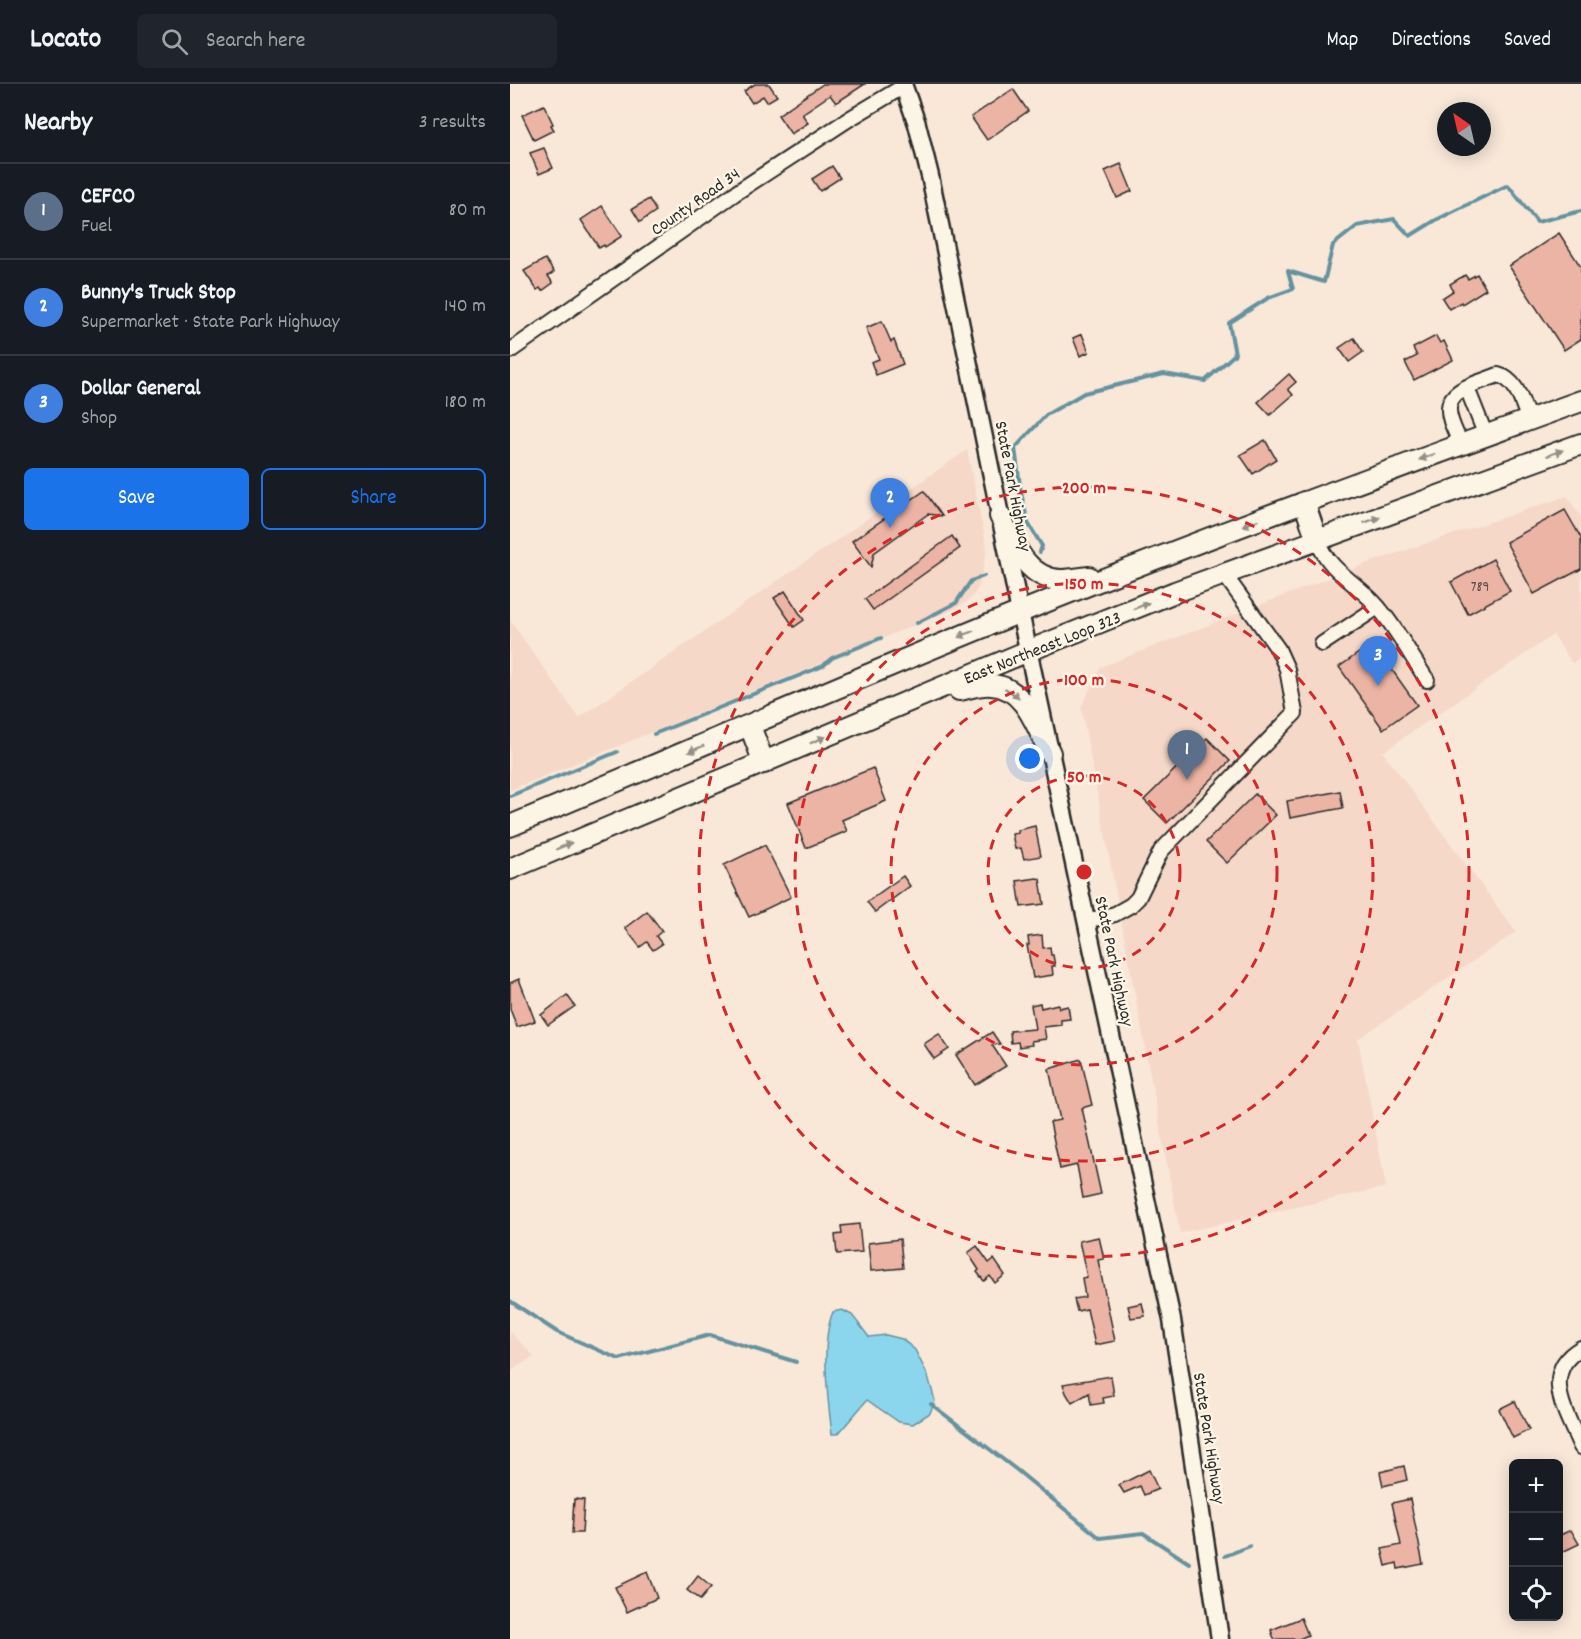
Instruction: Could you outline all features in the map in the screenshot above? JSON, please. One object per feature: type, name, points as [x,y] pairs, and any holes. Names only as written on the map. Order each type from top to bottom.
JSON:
[{"type":"highway","points":[[510,826],[1113,575],[1304,502],[1581,401]]},
{"type":"highway","name":"East Northeast Loop 323","points":[[510,869],[1028,651],[1224,574],[1581,444]]},
{"type":"highway","points":[[1304,502],[1317,540]]},
{"type":"highway","points":[[1000,516],[1020,555],[1038,573],[1063,580],[1113,575]]},
{"type":"highway","points":[[915,699],[982,685],[1007,689],[1019,697],[1025,705],[1050,753]]},
{"type":"highway","points":[[750,726],[764,763]]},
{"type":"main road","name":"State Park Highway","points":[[903,85],[917,124],[930,176],[1028,651],[1173,1320],[1220,1639]]},
{"type":"street","name":"County Road 34","points":[[510,351],[734,194],[903,85]]},
{"type":"street","points":[[1461,445],[1449,409],[1451,401],[1456,394],[1498,375],[1505,377],[1515,387],[1529,420]]},
{"type":"street","points":[[1467,388],[1486,436]]},
{"type":"street","points":[[1317,540],[1322,554],[1334,569],[1378,607],[1427,680]]},
{"type":"street","points":[[1086,921],[1115,914],[1131,905],[1137,898],[1161,851],[1295,713],[1287,669],[1278,649],[1224,574]]},
{"type":"street","points":[[1322,644],[1378,607]]},
{"type":"street","points":[[1581,1348],[1563,1364],[1558,1378],[1562,1400],[1581,1447]]},
{"type":"shaded area","points":[[967,450],[987,549],[979,587],[971,598],[957,608],[510,790],[510,620],[579,718]]},
{"type":"shaded area","points":[[1567,496],[1581,517],[1581,657],[1572,663],[1553,635],[1383,752],[1516,932],[1358,1039],[1386,1187],[1180,1233],[1081,707],[1101,667],[1365,564]]},
{"type":"shaded area","points":[[510,1332],[534,1356],[510,1372]]},
{"type":"water","points":[[842,1310],[852,1315],[869,1337],[886,1335],[902,1339],[915,1350],[928,1376],[935,1401],[930,1413],[913,1424],[899,1422],[867,1400],[838,1434],[832,1434],[826,1372],[827,1339],[833,1312]]},
{"type":"building","points":[[755,84],[769,84],[777,96],[767,102],[763,96],[752,103],[744,91]]},
{"type":"building","points":[[823,84],[865,84],[836,103],[830,95],[802,114],[808,123],[791,134],[778,115]]},
{"type":"building","points":[[1013,89],[1028,111],[987,140],[971,117]]},
{"type":"building","points":[[544,105],[554,130],[534,140],[522,115]]},
{"type":"building","points":[[544,148],[553,168],[539,174],[530,153]]},
{"type":"building","points":[[1121,164],[1132,191],[1117,198],[1105,171]]},
{"type":"building","points":[[832,166],[840,178],[820,191],[812,179]]},
{"type":"building","points":[[649,199],[656,211],[640,222],[632,209]]},
{"type":"building","points":[[602,206],[622,236],[605,247],[604,245],[599,248],[581,220]]},
{"type":"building","points":[[1559,233],[1581,267],[1581,339],[1564,350],[1509,266]]},
{"type":"building","points":[[545,259],[554,272],[548,276],[553,283],[542,291],[540,288],[537,290],[524,271]]},
{"type":"building","points":[[1477,274],[1486,289],[1449,309],[1442,298],[1453,291],[1450,284],[1465,275],[1468,279]]},
{"type":"building","points":[[882,321],[891,342],[894,340],[903,364],[876,375],[871,362],[879,359],[866,328]]},
{"type":"building","points":[[1082,334],[1089,352],[1080,356],[1073,338]]},
{"type":"building","points":[[1436,336],[1440,343],[1444,341],[1453,360],[1414,380],[1405,362],[1417,356],[1413,348]]},
{"type":"building","points":[[1354,338],[1363,352],[1349,362],[1339,348]]},
{"type":"building","points":[[1289,374],[1296,382],[1288,389],[1293,395],[1270,415],[1258,402]]},
{"type":"building","points":[[1265,440],[1276,459],[1253,474],[1240,455]]},
{"type":"building","points":[[924,491],[942,516],[928,514],[874,553],[871,567],[852,541]]},
{"type":"building","points":[[1565,510],[1581,538],[1581,569],[1534,594],[1506,542]]},
{"type":"building","points":[[952,536],[960,548],[873,610],[865,599]]},
{"type":"building","points":[[1493,559],[1510,591],[1468,614],[1451,582]]},
{"type":"building","points":[[785,591],[804,620],[794,627],[774,598]]},
{"type":"building","points":[[1373,643],[1417,705],[1383,729],[1339,667]]},
{"type":"building","points":[[1207,738],[1230,761],[1167,823],[1144,800]]},
{"type":"building","points":[[873,768],[886,801],[842,820],[847,831],[806,848],[788,803]]},
{"type":"building","points":[[1340,791],[1343,808],[1290,818],[1287,801]]},
{"type":"building","points":[[1255,794],[1276,815],[1227,863],[1206,842]]},
{"type":"building","points":[[1035,826],[1041,856],[1024,859],[1021,848],[1015,849],[1012,834],[1018,833],[1018,830]]},
{"type":"building","points":[[765,845],[791,897],[749,917],[724,865]]},
{"type":"building","points":[[903,876],[910,886],[875,912],[867,902]]},
{"type":"building","points":[[1040,879],[1044,904],[1021,907],[1017,881]]},
{"type":"building","points":[[647,911],[662,931],[656,936],[662,944],[653,950],[647,942],[640,947],[625,928]]},
{"type":"building","points":[[1042,935],[1043,948],[1050,947],[1055,966],[1052,966],[1053,975],[1033,978],[1027,945],[1029,945],[1028,937]]},
{"type":"building","points":[[519,979],[535,1021],[517,1027],[510,1009],[510,983]]},
{"type":"building","points":[[567,995],[575,1006],[548,1025],[541,1015]]},
{"type":"building","points":[[1040,1003],[1041,1008],[1058,1004],[1059,1008],[1068,1006],[1070,1019],[1061,1020],[1061,1025],[1044,1027],[1046,1039],[1031,1041],[1032,1045],[1019,1047],[1018,1042],[1011,1043],[1010,1031],[1035,1029],[1031,1005]]},
{"type":"building","points":[[992,1032],[1000,1044],[992,1045],[1006,1066],[975,1085],[956,1055]]},
{"type":"building","points":[[939,1034],[949,1049],[934,1059],[924,1044]]},
{"type":"building","points":[[1081,1059],[1092,1105],[1082,1108],[1101,1194],[1083,1198],[1077,1165],[1060,1169],[1050,1122],[1060,1120],[1049,1069]]},
{"type":"building","points":[[859,1224],[862,1252],[837,1254],[835,1235],[842,1234],[841,1226]]},
{"type":"building","points":[[1099,1237],[1104,1259],[1098,1260],[1115,1341],[1095,1345],[1087,1309],[1077,1311],[1074,1299],[1085,1297],[1082,1278],[1087,1277],[1079,1241]]},
{"type":"building","points":[[900,1239],[903,1268],[871,1271],[868,1243]]},
{"type":"building","points":[[977,1246],[989,1263],[994,1259],[1005,1275],[995,1283],[990,1276],[984,1281],[977,1272],[979,1270],[968,1253]]},
{"type":"building","points":[[1142,1303],[1145,1316],[1131,1318],[1128,1306]]},
{"type":"building","points":[[1111,1376],[1114,1396],[1103,1398],[1104,1403],[1091,1405],[1089,1393],[1072,1403],[1063,1384]]},
{"type":"building","points":[[1515,1401],[1529,1430],[1513,1438],[1499,1409]]},
{"type":"building","points":[[1404,1466],[1407,1480],[1383,1486],[1380,1472]]},
{"type":"building","points":[[1149,1470],[1158,1489],[1144,1495],[1140,1486],[1124,1493],[1119,1485]]},
{"type":"building","points":[[574,1499],[584,1500],[582,1533],[572,1533]]},
{"type":"building","points":[[1410,1499],[1423,1564],[1398,1569],[1397,1563],[1386,1566],[1382,1549],[1401,1545],[1392,1503]]},
{"type":"building","points":[[1571,1530],[1579,1544],[1563,1552],[1563,1534]]},
{"type":"building","points":[[647,1572],[657,1598],[627,1612],[615,1587]]},
{"type":"building","points":[[698,1576],[711,1587],[700,1600],[687,1590]]},
{"type":"building","points":[[1301,1618],[1308,1635],[1299,1639],[1274,1639],[1271,1630]]},
{"type":"waterway","points":[[1040,552],[1042,546],[1028,523],[1015,448],[1046,415],[1084,393],[1164,374],[1205,381],[1235,354],[1229,323],[1268,298],[1293,289],[1288,271],[1324,282],[1333,245],[1357,226],[1394,219],[1410,236],[1436,220],[1508,185],[1537,222],[1581,211]]},
{"type":"waterway","points":[[917,623],[956,603],[971,581],[984,576]]},
{"type":"waterway","points":[[654,734],[823,666],[832,658],[881,638]]},
{"type":"waterway","points":[[510,796],[617,752]]},
{"type":"waterway","points":[[510,1301],[557,1332],[619,1359],[710,1335],[796,1362]]},
{"type":"waterway","points":[[931,1404],[1100,1538],[1143,1533],[1189,1563]]},
{"type":"waterway","points":[[1225,1556],[1250,1546]]},
{"type":"place","name":"Bunny's Truck Stop","points":[[890,528]]},
{"type":"place","name":"Dollar General","points":[[1378,686]]},
{"type":"place","name":"CEFCO","points":[[1187,780]]}]
